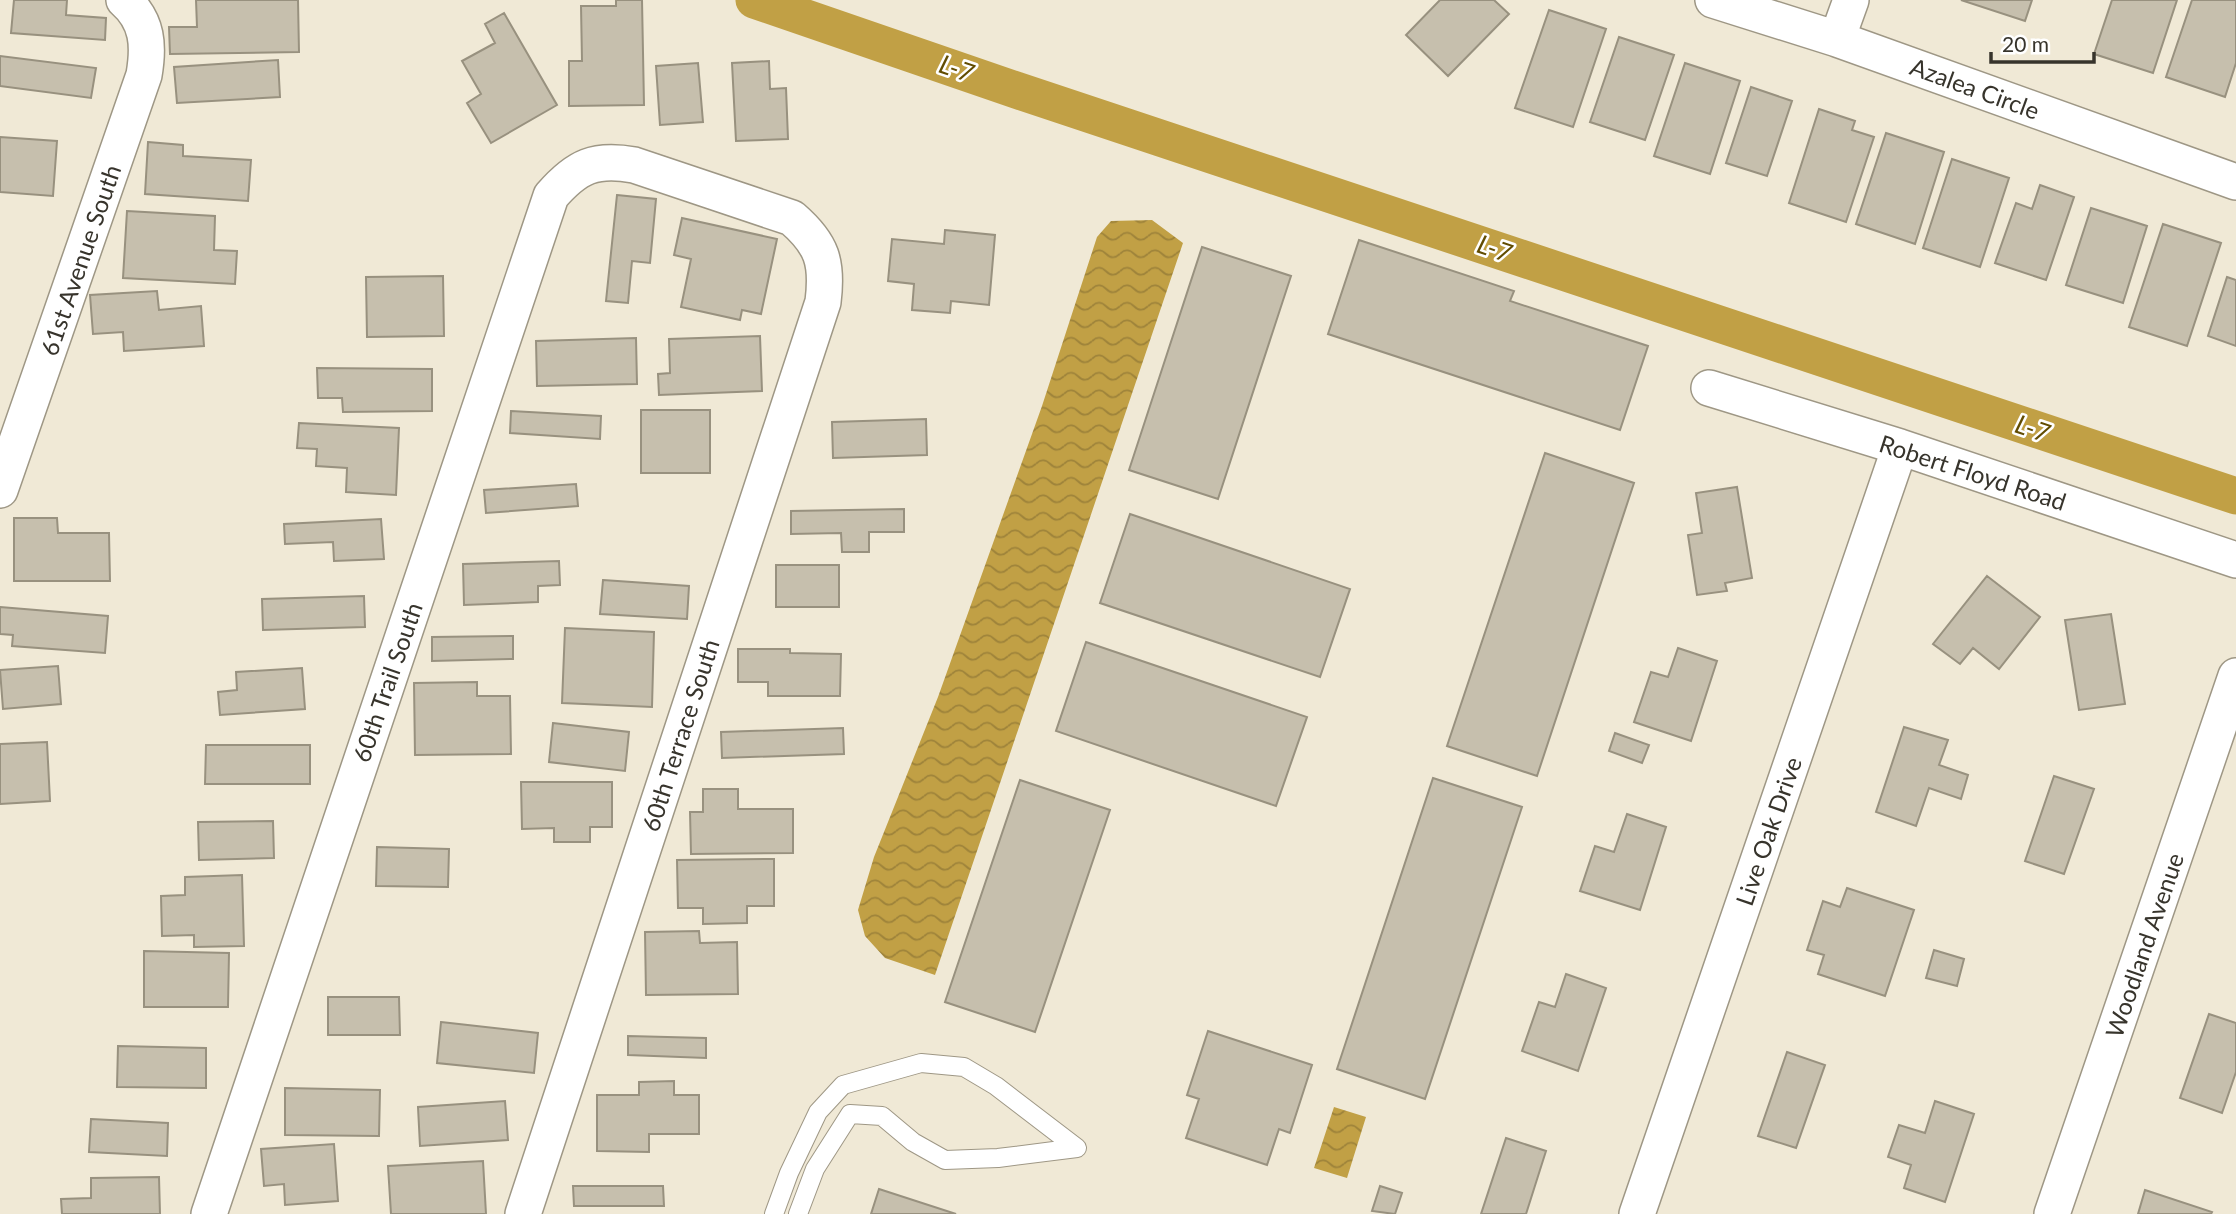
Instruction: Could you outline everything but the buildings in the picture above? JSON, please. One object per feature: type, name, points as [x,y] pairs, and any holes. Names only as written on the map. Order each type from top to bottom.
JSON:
[{"type":"street","name":"61st Avenue South","points":[[0,490],[144,75],[148,52],[144,28],[132,7],[124,0]]},
{"type":"street","name":"Azalea Circle","points":[[1713,0],[1837,39],[2236,181]]},
{"type":"street","points":[[1837,39],[1851,0]]},
{"type":"street","name":"60th Trail South","points":[[209,1214],[551,196],[567,177],[587,165],[611,161],[634,164],[792,218],[810,234],[822,254]]},
{"type":"street","name":"60th Terrace South","points":[[523,1214],[823,302],[826,278],[822,254]]},
{"type":"street","name":"Robert Floyd Road","points":[[1709,388],[1900,447],[2236,560]]},
{"type":"street","name":"Live Oak Drive","points":[[1637,1214],[1900,447]]},
{"type":"street","name":"Woodland Avenue","points":[[2052,1214],[2236,677]]},
{"type":"lane","points":[[774,1214],[789,1172],[818,1112],[843,1085],[921,1063],[964,1067],[996,1086],[1077,1148],[998,1158],[945,1160],[913,1142],[882,1116],[850,1114],[815,1169],[799,1214]]},
{"type":"water","points":[[1152,220],[1183,243],[935,975],[885,958],[865,936],[858,910],[874,857],[938,697],[1042,406],[1097,237],[1111,221]]},
{"type":"water","points":[[1334,1107],[1366,1117],[1347,1178],[1314,1168]]},
{"type":"waterway","name":"L-7","points":[[754,0],[1016,90],[2236,496]]}]
